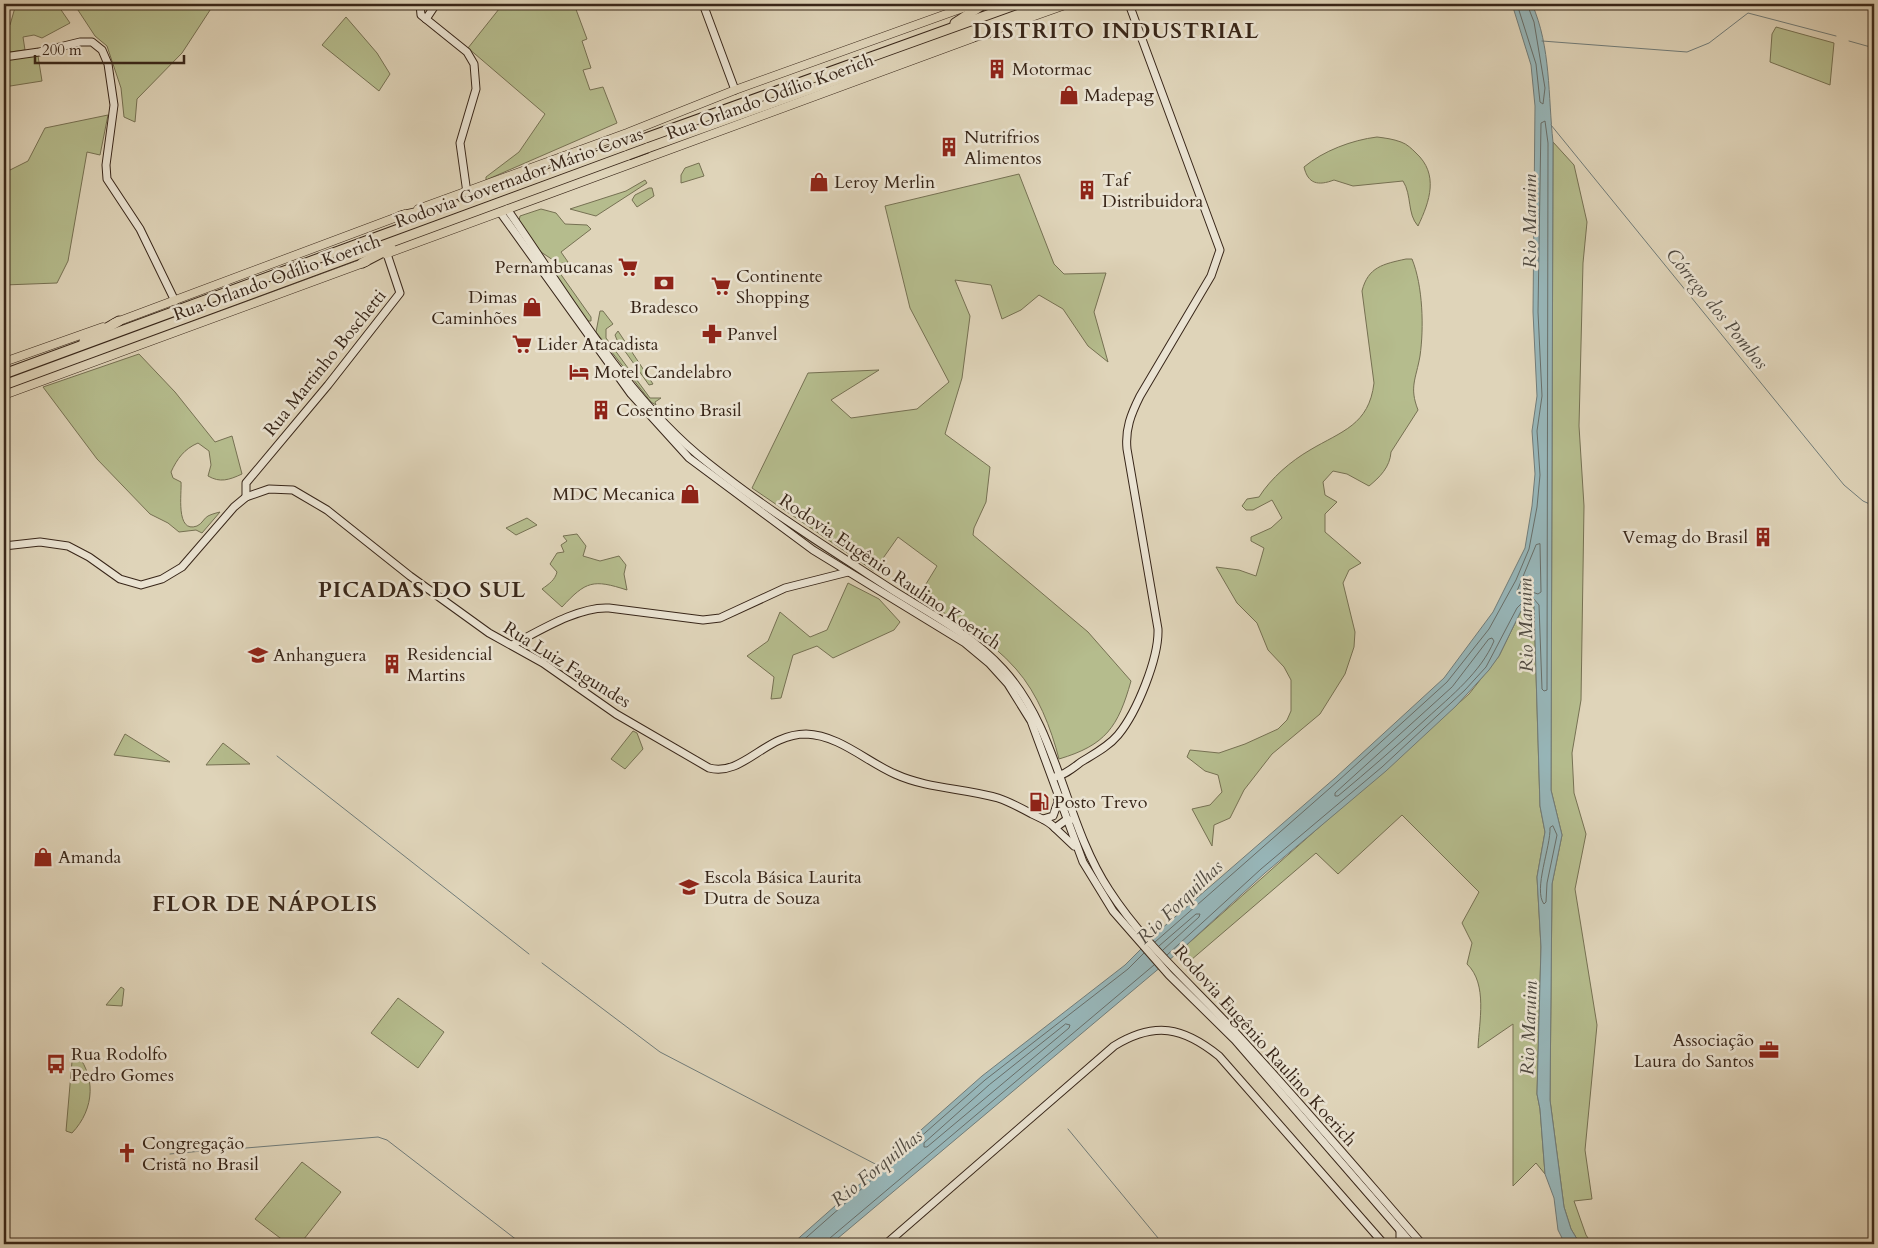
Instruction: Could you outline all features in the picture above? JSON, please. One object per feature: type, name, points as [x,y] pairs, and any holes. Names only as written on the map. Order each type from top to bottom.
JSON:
[{"type":"highway","points":[[945,30],[984,4]]},
{"type":"highway","name":"Rodovia Governador Mário Covas","points":[[4,374],[472,202],[626,150],[1018,4]]},
{"type":"highway","name":"Rodovia Governador Mário Covas","points":[[645,143],[929,47],[1046,4]]},
{"type":"highway","points":[[929,47],[988,33]]},
{"type":"highway","name":"Rodovia Governador Mário Covas","points":[[4,385],[421,232],[626,150]]},
{"type":"highway","points":[[401,216],[423,210],[472,202]]},
{"type":"highway","points":[[362,263],[421,232]]},
{"type":"highway","points":[[75,348],[89,337],[119,321]]},
{"type":"main road","points":[[420,4],[421,15],[467,52],[474,64],[476,89],[460,143],[467,192]]},
{"type":"main road","points":[[426,19],[436,4]]},
{"type":"main road","points":[[704,4],[735,90]]},
{"type":"main road","points":[[4,362],[175,301],[628,133],[735,90],[974,4]]},
{"type":"main road","name":"Rua Orlando Odílio Koerich","points":[[4,395],[1068,4]]},
{"type":"main road","points":[[1055,777],[1103,748],[1117,736],[1143,688],[1156,654],[1158,629],[1127,449],[1126,433],[1130,417],[1140,396],[1211,276],[1220,250],[1129,4]]},
{"type":"main road","points":[[4,57],[45,51],[80,42],[92,42],[102,50],[108,64],[114,105],[107,160],[107,179],[140,229],[175,301]]},
{"type":"main road","points":[[628,133],[638,162]]},
{"type":"main road","name":"Rodovia Eugênio Raulino Koerich","points":[[504,211],[623,374],[667,426],[704,461],[826,547],[961,634],[991,657],[1009,676],[1030,708],[1055,777],[1057,791],[1078,852],[1096,886],[1133,934],[1241,1038],[1422,1244]]},
{"type":"main road","name":"Rodovia Eugênio Raulino Koerich","points":[[504,211],[616,375],[656,423],[689,458],[813,550],[949,633],[989,663],[1008,684],[1026,712],[1088,853],[1102,880],[1121,907],[1143,932],[1172,972],[1235,1040],[1412,1244]]},
{"type":"main road","name":"Rua Martinho Boschetti","points":[[246,497],[246,483],[328,385],[398,295],[400,290],[387,254]]},
{"type":"main road","name":"Rua Luiz Fagundes","points":[[4,546],[40,542],[68,546],[120,579],[136,585],[149,583],[162,579],[182,567],[234,506],[246,497],[269,489],[293,490],[306,496],[358,534],[451,607],[488,633],[543,663],[616,714],[709,768],[720,770],[731,768],[780,739],[803,735],[819,736],[840,744],[885,770],[912,781],[1000,798],[1043,820],[1053,822]]},
{"type":"main road","points":[[512,645],[575,614],[594,608],[609,608],[703,620],[716,619],[780,590],[848,572]]},
{"type":"main road","points":[[1053,822],[1058,802],[1057,791]]},
{"type":"main road","points":[[1053,822],[1061,813],[1075,821]]},
{"type":"main road","points":[[1053,822],[1066,817]]},
{"type":"main road","points":[[1053,822],[1078,852]]},
{"type":"main road","points":[[886,1244],[1114,1046],[1139,1034],[1168,1030],[1185,1034],[1200,1041],[1219,1056],[1384,1244]]},
{"type":"main road","points":[[1400,1231],[1400,1244]]},
{"type":"green space","points":[[16,4],[57,4],[70,23],[42,38],[34,35],[23,37],[25,50],[10,52],[6,34],[4,34],[4,26],[10,25]]},
{"type":"green space","points":[[74,4],[214,4],[182,53],[137,99],[135,122],[124,117],[121,88],[107,46],[95,36]]},
{"type":"green space","points":[[503,4],[574,4],[587,39],[582,41],[591,68],[583,70],[590,90],[603,87],[617,123],[486,180],[486,177],[519,152],[545,114],[468,48]]},
{"type":"green space","points":[[346,17],[377,53],[390,74],[379,91],[322,45]]},
{"type":"green space","points":[[1776,27],[1834,43],[1830,85],[1770,62],[1772,34]]},
{"type":"green space","points":[[38,56],[42,81],[4,87],[4,59]]},
{"type":"green space","points":[[108,115],[100,155],[87,152],[68,261],[57,283],[4,285],[4,173],[28,161],[45,128]]},
{"type":"green space","points":[[1377,137],[1405,144],[1423,161],[1428,170],[1430,179],[1429,197],[1418,226],[1412,216],[1408,192],[1403,181],[1353,186],[1334,180],[1323,183],[1315,182],[1306,173],[1304,167],[1329,151]]},
{"type":"green space","points":[[1553,142],[1574,165],[1587,222],[1583,263],[1579,426],[1584,506],[1581,700],[1572,753],[1574,793],[1586,834],[1575,889],[1597,1025],[1585,1150],[1592,1199],[1574,1201],[1586,1235],[1592,1244],[1580,1244],[1571,1229],[1564,1207],[1550,1100],[1552,884],[1562,835],[1551,790]]},
{"type":"green space","points":[[699,163],[704,176],[681,183],[681,175],[685,168]]},
{"type":"green space","points":[[1019,174],[1054,264],[1064,274],[1106,273],[1094,312],[1108,362],[1088,346],[1063,309],[1039,295],[1021,310],[1002,319],[991,285],[955,280],[970,316],[962,378],[945,434],[990,467],[986,502],[974,528],[973,535],[1088,632],[1131,681],[1121,711],[1108,732],[1088,747],[1059,759],[1043,712],[1031,689],[1016,669],[983,639],[918,597],[937,566],[898,537],[874,571],[752,488],[808,373],[879,370],[831,400],[851,418],[917,409],[949,382],[910,308],[885,206]]},
{"type":"green space","points":[[645,180],[647,183],[596,216],[570,209],[626,191]]},
{"type":"green space","points":[[652,188],[654,196],[637,207],[632,200],[635,195]]},
{"type":"green space","points":[[541,209],[556,213],[565,224],[587,225],[591,229],[561,252],[568,262],[559,264],[541,252],[519,221],[520,216]]},
{"type":"green space","points":[[1412,259],[1416,270],[1422,307],[1420,356],[1414,389],[1418,410],[1391,452],[1389,462],[1384,471],[1369,486],[1347,474],[1333,471],[1323,482],[1325,495],[1337,502],[1325,514],[1325,532],[1361,563],[1349,570],[1343,583],[1355,632],[1354,647],[1345,674],[1320,714],[1272,754],[1244,790],[1230,818],[1214,825],[1212,846],[1192,809],[1210,805],[1222,792],[1218,775],[1205,771],[1187,757],[1190,750],[1219,753],[1245,744],[1278,729],[1287,720],[1291,711],[1291,680],[1284,667],[1268,650],[1257,623],[1237,603],[1216,567],[1239,570],[1256,576],[1264,548],[1251,541],[1251,537],[1271,528],[1282,518],[1272,500],[1253,510],[1246,510],[1242,506],[1247,499],[1259,497],[1275,477],[1296,459],[1352,425],[1366,409],[1374,383],[1362,291],[1372,272],[1384,265]]},
{"type":"green space","points":[[550,268],[557,269],[591,317],[591,321],[588,321]]},
{"type":"green space","points":[[600,311],[603,311],[613,324],[606,329],[606,338],[650,398],[661,398],[655,402],[656,405],[651,402],[596,332]]},
{"type":"green space","points":[[618,331],[653,384],[649,385],[617,340],[615,335]]},
{"type":"green space","points":[[139,354],[175,392],[215,442],[232,436],[242,474],[225,480],[208,476],[211,465],[209,451],[198,443],[182,455],[171,472],[173,478],[181,482],[181,511],[185,524],[190,527],[197,526],[208,516],[220,512],[202,533],[196,530],[179,532],[168,523],[150,514],[97,459],[43,387]]},
{"type":"green space","points":[[527,518],[537,525],[516,535],[506,528]]},
{"type":"green space","points":[[577,534],[586,546],[583,556],[600,561],[619,556],[626,565],[624,574],[627,590],[606,584],[591,585],[584,587],[562,607],[542,589],[556,575],[557,572],[550,564],[557,553],[564,552],[561,545],[567,541],[563,536]]},
{"type":"green space","points":[[848,583],[879,599],[900,622],[894,630],[833,658],[817,646],[793,655],[781,698],[771,699],[774,677],[747,656],[768,641],[780,612],[810,637],[827,630]]},
{"type":"green space","points":[[1529,602],[1534,606],[1540,806],[1545,832],[1537,877],[1541,947],[1537,1094],[1545,1174],[1536,1163],[1513,1186],[1513,1024],[1478,1048],[1480,993],[1474,972],[1467,964],[1472,943],[1462,923],[1479,892],[1402,815],[1338,874],[1316,853],[1191,960],[1181,950],[1469,694],[1499,656],[1521,611]]},
{"type":"green space","points":[[633,731],[637,733],[643,749],[625,769],[611,759]]},
{"type":"green space","points":[[125,734],[170,762],[114,755]]},
{"type":"green space","points":[[223,743],[250,764],[206,765]]},
{"type":"green space","points":[[121,987],[124,989],[122,1006],[106,1005]]},
{"type":"green space","points":[[398,998],[444,1032],[418,1068],[371,1033]]},
{"type":"green space","points":[[73,1050],[81,1059],[86,1070],[90,1092],[89,1103],[85,1113],[80,1124],[72,1133],[66,1131]]},
{"type":"green space","points":[[302,1162],[341,1192],[300,1244],[288,1244],[255,1219]]},
{"type":"water","points":[[1512,4],[1532,4],[1538,20],[1546,54],[1553,142],[1551,790],[1562,835],[1552,884],[1550,1100],[1564,1207],[1571,1229],[1580,1244],[1565,1244],[1558,1230],[1554,1198],[1545,1174],[1537,1094],[1541,947],[1537,877],[1545,832],[1540,806],[1534,606],[1529,602],[1521,611],[1499,656],[1489,670],[1456,706],[1386,771],[1265,873],[1181,950],[831,1244],[792,1244],[982,1076],[1125,965],[1160,930],[1335,778],[1444,678],[1493,612],[1525,548],[1535,474],[1532,431],[1537,396],[1533,312],[1535,106],[1531,65]]},
{"type":"waterway","points":[[1542,41],[1687,52],[1709,43],[1748,13],[1836,36]]},
{"type":"waterway","points":[[1849,41],[1874,48]]},
{"type":"waterway","name":"Córrego dos Pombos","points":[[1551,125],[1844,485],[1863,501],[1874,506]]},
{"type":"waterway","points":[[277,756],[529,954]]},
{"type":"waterway","name":"Rio Forquilhas","points":[[542,963],[660,1052],[881,1167]]},
{"type":"waterway","points":[[1068,1129],[1163,1244]]},
{"type":"waterway","points":[[234,1149],[378,1137],[387,1140],[522,1244]]},
{"type":"waterway","points":[[170,1154],[213,1150]]},
{"type":"place","name":"Motormac","points":[[997,69]]},
{"type":"place","name":"Madepag","points":[[1069,95]]},
{"type":"place","name":"Nutrifrios Alimentos","points":[[949,147]]},
{"type":"place","name":"Leroy Merlin","points":[[819,182]]},
{"type":"place","name":"Taf Distribuidora","points":[[1087,190]]},
{"type":"place","name":"Pernambucanas","points":[[628,267]]},
{"type":"place","name":"Bradesco","points":[[664,283]]},
{"type":"place","name":"Continente Shopping","points":[[721,286]]},
{"type":"place","name":"Dimas Caminhões","points":[[532,307]]},
{"type":"place","name":"Panvel","points":[[712,334]]},
{"type":"place","name":"Lider Atacadista","points":[[522,344]]},
{"type":"place","name":"Motel Candelabro","points":[[579,372]]},
{"type":"place","name":"Cosentino Brasil","points":[[601,410]]},
{"type":"place","name":"MDC Mecanica","points":[[690,494]]},
{"type":"place","name":"Vemag do Brasil","points":[[1763,537]]},
{"type":"place","name":"Anhanguera","points":[[258,655]]},
{"type":"place","name":"Residencial Martins","points":[[392,664]]},
{"type":"place","name":"Posto Trevo","points":[[1039,802]]},
{"type":"place","name":"Amanda","points":[[43,857]]},
{"type":"place","name":"Escola Básica Laurita Dutra de Souza","points":[[689,887]]},
{"type":"place","name":"Associação Laura do Santos","points":[[1769,1050]]},
{"type":"place","name":"Rua Rodolfo Pedro Gomes","points":[[56,1064]]},
{"type":"place","name":"Congregação Cristã no Brasil","points":[[127,1153]]},
{"type":"district","name":"DISTRITO INDUSTRIAL","points":[[1116,31]]},
{"type":"district","name":"PICADAS DO SUL","points":[[422,590]]},
{"type":"district","name":"FLOR DE NÁPOLIS","points":[[265,904]]},
{"type":"water label","name":"Rio Maruim","points":[[1530,221]]},
{"type":"water label","name":"Rio Maruim","points":[[1526,625]]},
{"type":"water label","name":"Rio Maruim","points":[[1529,1028]]}]
